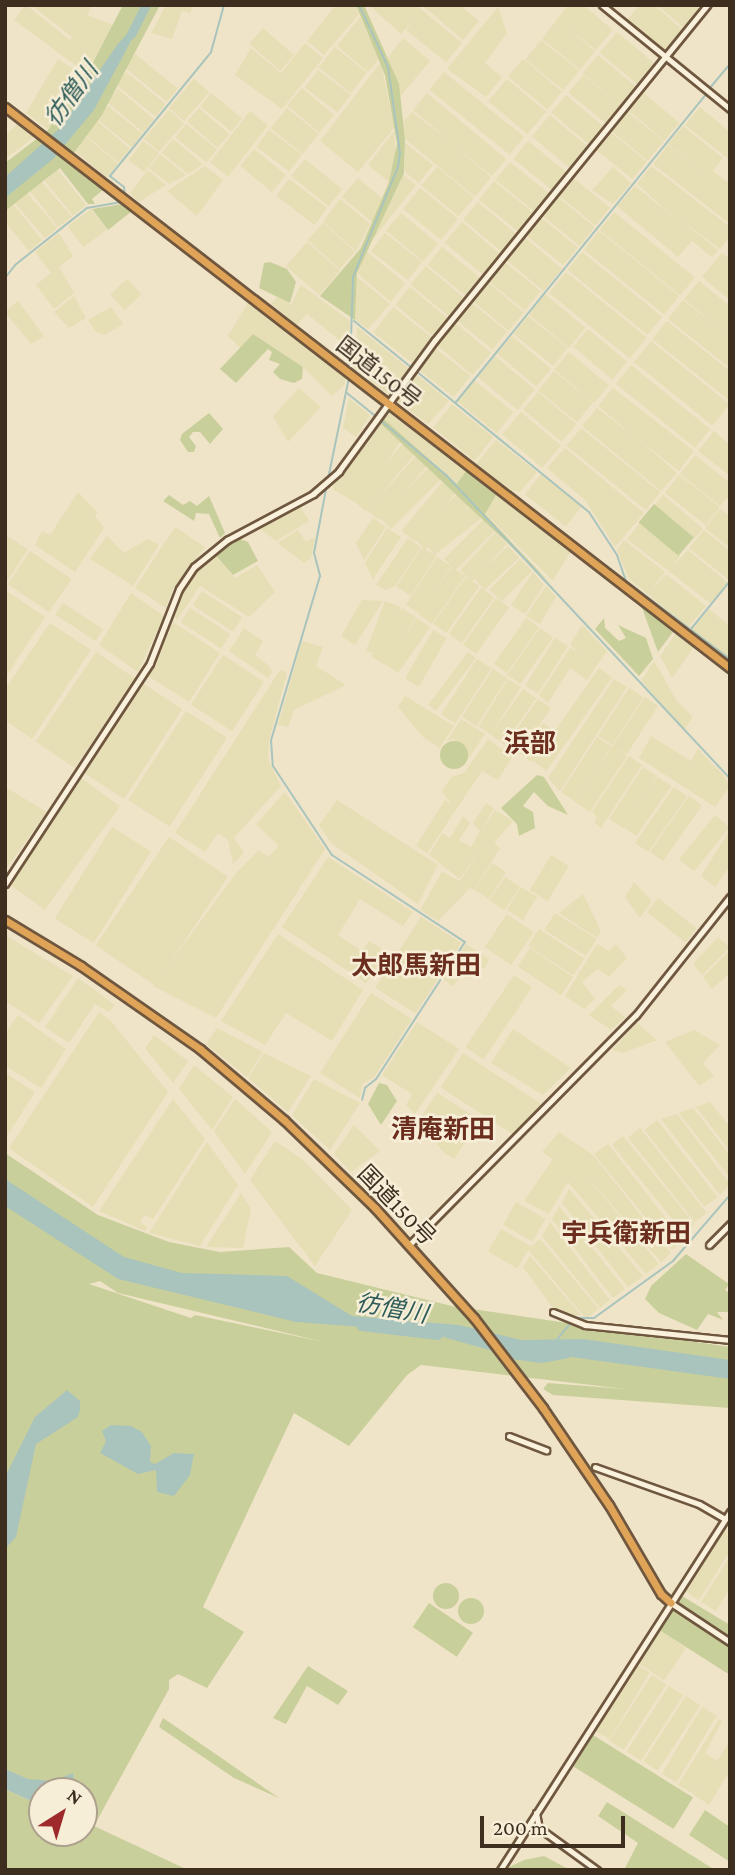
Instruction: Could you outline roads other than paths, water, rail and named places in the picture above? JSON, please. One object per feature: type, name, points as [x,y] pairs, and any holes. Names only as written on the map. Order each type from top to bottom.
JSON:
[{"type":"highway","name":"国道150号","points":[[5,107],[730,668]]},
{"type":"highway","name":"国道150号","points":[[5,920],[81,965],[200,1049],[319,1152],[409,1245],[474,1318],[523,1381],[609,1505],[661,1594],[671,1603]]},
{"type":"street","points":[[602,5],[730,109]]},
{"type":"street","points":[[5,884],[150,663],[179,589],[194,567],[227,540],[323,487],[707,5]]},
{"type":"street","points":[[409,1245],[636,1015],[730,897]]},
{"type":"street","points":[[709,1245],[730,1224]]},
{"type":"street","points":[[553,1312],[585,1325],[730,1340]]},
{"type":"street","points":[[509,1436],[546,1450]]},
{"type":"street","points":[[595,1467],[699,1504],[726,1519]]},
{"type":"street","points":[[500,1870],[730,1512]]},
{"type":"street","points":[[671,1603],[730,1642]]},
{"type":"street","points":[[536,1813],[539,1828],[597,1870]]},
{"type":"water","points":[[146,13],[94,110],[53,159],[5,198],[5,177],[61,127],[117,45]]},
{"type":"water","points":[[5,1179],[124,1257],[182,1273],[287,1276],[352,1316],[459,1325],[522,1340],[583,1339],[730,1360],[730,1379],[557,1355],[503,1354],[426,1332],[296,1322],[118,1279],[5,1206]]},
{"type":"water","points":[[67,1390],[80,1401],[78,1417],[36,1444],[16,1537],[5,1549],[5,1477],[35,1417]]},
{"type":"water","points":[[111,1425],[131,1426],[142,1432],[151,1446],[150,1462],[155,1464],[174,1453],[194,1454],[190,1475],[174,1496],[157,1492],[156,1470],[138,1474],[100,1453],[106,1441],[102,1431]]},
{"type":"water","points":[[5,1769],[28,1779],[28,1800],[5,1789]]},
{"type":"waterway","name":"彷僧川","points":[[131,34],[146,5]]},
{"type":"waterway","points":[[125,198],[124,187],[110,176],[211,52],[224,5]]},
{"type":"waterway","points":[[350,369],[353,277],[398,167],[400,153],[388,67],[359,5]]},
{"type":"waterway","points":[[709,89],[730,64]]},
{"type":"waterway","points":[[456,402],[706,94]]},
{"type":"waterway","points":[[5,278],[15,265],[87,208],[121,202]]},
{"type":"waterway","points":[[354,321],[412,368]]},
{"type":"waterway","points":[[416,371],[589,512],[617,555],[626,581],[730,659]]},
{"type":"waterway","points":[[328,479],[349,378]]},
{"type":"waterway","points":[[347,393],[375,416]]},
{"type":"waterway","points":[[380,420],[446,475],[730,779]]},
{"type":"waterway","points":[[327,484],[314,553],[320,576],[271,740],[273,766],[332,855],[465,942],[376,1079],[365,1088],[362,1100]]},
{"type":"waterway","points":[[691,629],[730,581]]},
{"type":"waterway","points":[[575,1318],[594,1318],[673,1261],[730,1195]]},
{"type":"waterway","points":[[555,1342],[571,1322]]},
{"type":"waterway","name":"彷僧川","points":[[361,1326],[437,1335]]},
{"type":"waterway","name":"彷僧川","points":[[498,1352],[540,1358],[567,1353]]},
{"type":"district","name":"浜部","points":[[530,744]]},
{"type":"district","name":"太郎馬新田","points":[[416,966]]},
{"type":"district","name":"清庵新田","points":[[443,1130]]},
{"type":"district","name":"宇兵衛新田","points":[[626,1234]]}]
